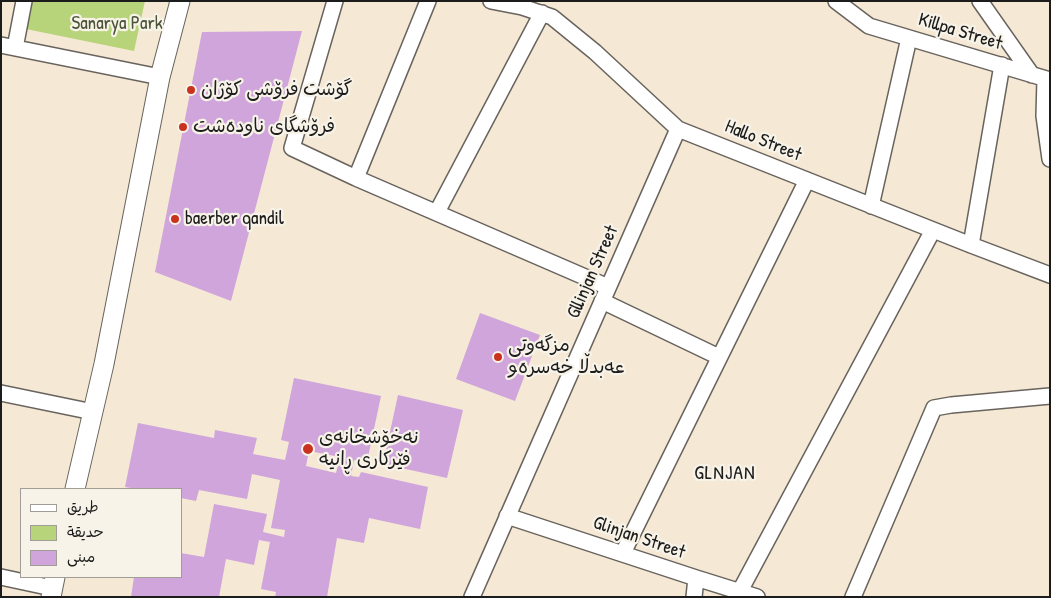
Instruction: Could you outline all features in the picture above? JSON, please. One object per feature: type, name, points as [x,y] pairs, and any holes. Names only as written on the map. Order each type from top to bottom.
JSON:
[{"type":"street","points":[[24,1],[8,47],[160,77]]},
{"type":"street","points":[[75,488],[104,364],[160,77],[180,1]]},
{"type":"street","points":[[335,1],[292,148],[356,178],[437,212],[605,294],[719,357]]},
{"type":"street","points":[[356,178],[428,1]]},
{"type":"street","name":"Hallo Street","points":[[491,1],[522,7],[552,17],[596,52],[678,129],[1050,275]]},
{"type":"street","name":"Killpa Street","points":[[836,1],[870,26],[1042,78]]},
{"type":"street","points":[[980,1],[1042,78],[1044,116],[1050,159]]},
{"type":"street","points":[[437,212],[542,14]]},
{"type":"street","points":[[871,206],[909,38]]},
{"type":"street","points":[[971,245],[1002,66]]},
{"type":"street","name":"Gllinjan Street","points":[[472,597],[678,129]]},
{"type":"street","points":[[622,553],[807,180]]},
{"type":"street","points":[[740,591],[933,230]]},
{"type":"street","points":[[1,393],[93,412]]},
{"type":"street","points":[[853,597],[934,408],[1050,396]]},
{"type":"street","name":"Glinjan Street","points":[[508,516],[757,597]]},
{"type":"street","points":[[1,577],[53,587]]},
{"type":"street","points":[[694,597],[696,578]]},
{"type":"green space","name":"Sanarya Park","points":[[32,1],[145,1],[134,51],[26,29]]},
{"type":"building","points":[[302,31],[231,301],[155,272],[202,32]]},
{"type":"building","name":"مزگەوتی عەبدڵا خەسرەو","points":[[480,313],[540,335],[515,401],[456,379]]},
{"type":"building","points":[[294,378],[381,396],[367,462],[354,460],[351,476],[359,477],[361,472],[428,487],[420,529],[369,518],[364,543],[337,538],[327,597],[275,597],[276,592],[261,589],[270,542],[259,540],[254,565],[226,559],[219,597],[131,597],[134,578],[182,578],[182,553],[204,557],[214,504],[267,514],[263,532],[284,537],[285,530],[271,528],[280,480],[252,474],[247,499],[199,490],[196,501],[182,498],[182,488],[125,487],[138,423],[214,438],[215,430],[257,438],[253,454],[285,460],[289,442],[281,440]],"holes":[[[309,451],[340,457],[336,473],[306,466]]]},
{"type":"building","points":[[398,395],[463,410],[447,478],[383,464]]},
{"type":"place","name":"گۆشت فرۆشی کۆژان","points":[[191,90]]},
{"type":"place","name":"فرۆشگای ناوده‌شت","points":[[183,127]]},
{"type":"place","name":"baerber qandil","points":[[175,219]]},
{"type":"place","name":"مزگەوتی عەبدڵا خەسرەو","points":[[498,357]]},
{"type":"place","name":"نەخۆشخانەی فێرکاری ڕانیە","points":[[308,449]]},
{"type":"district","name":"GLNJAN","points":[[725,474]]}]
